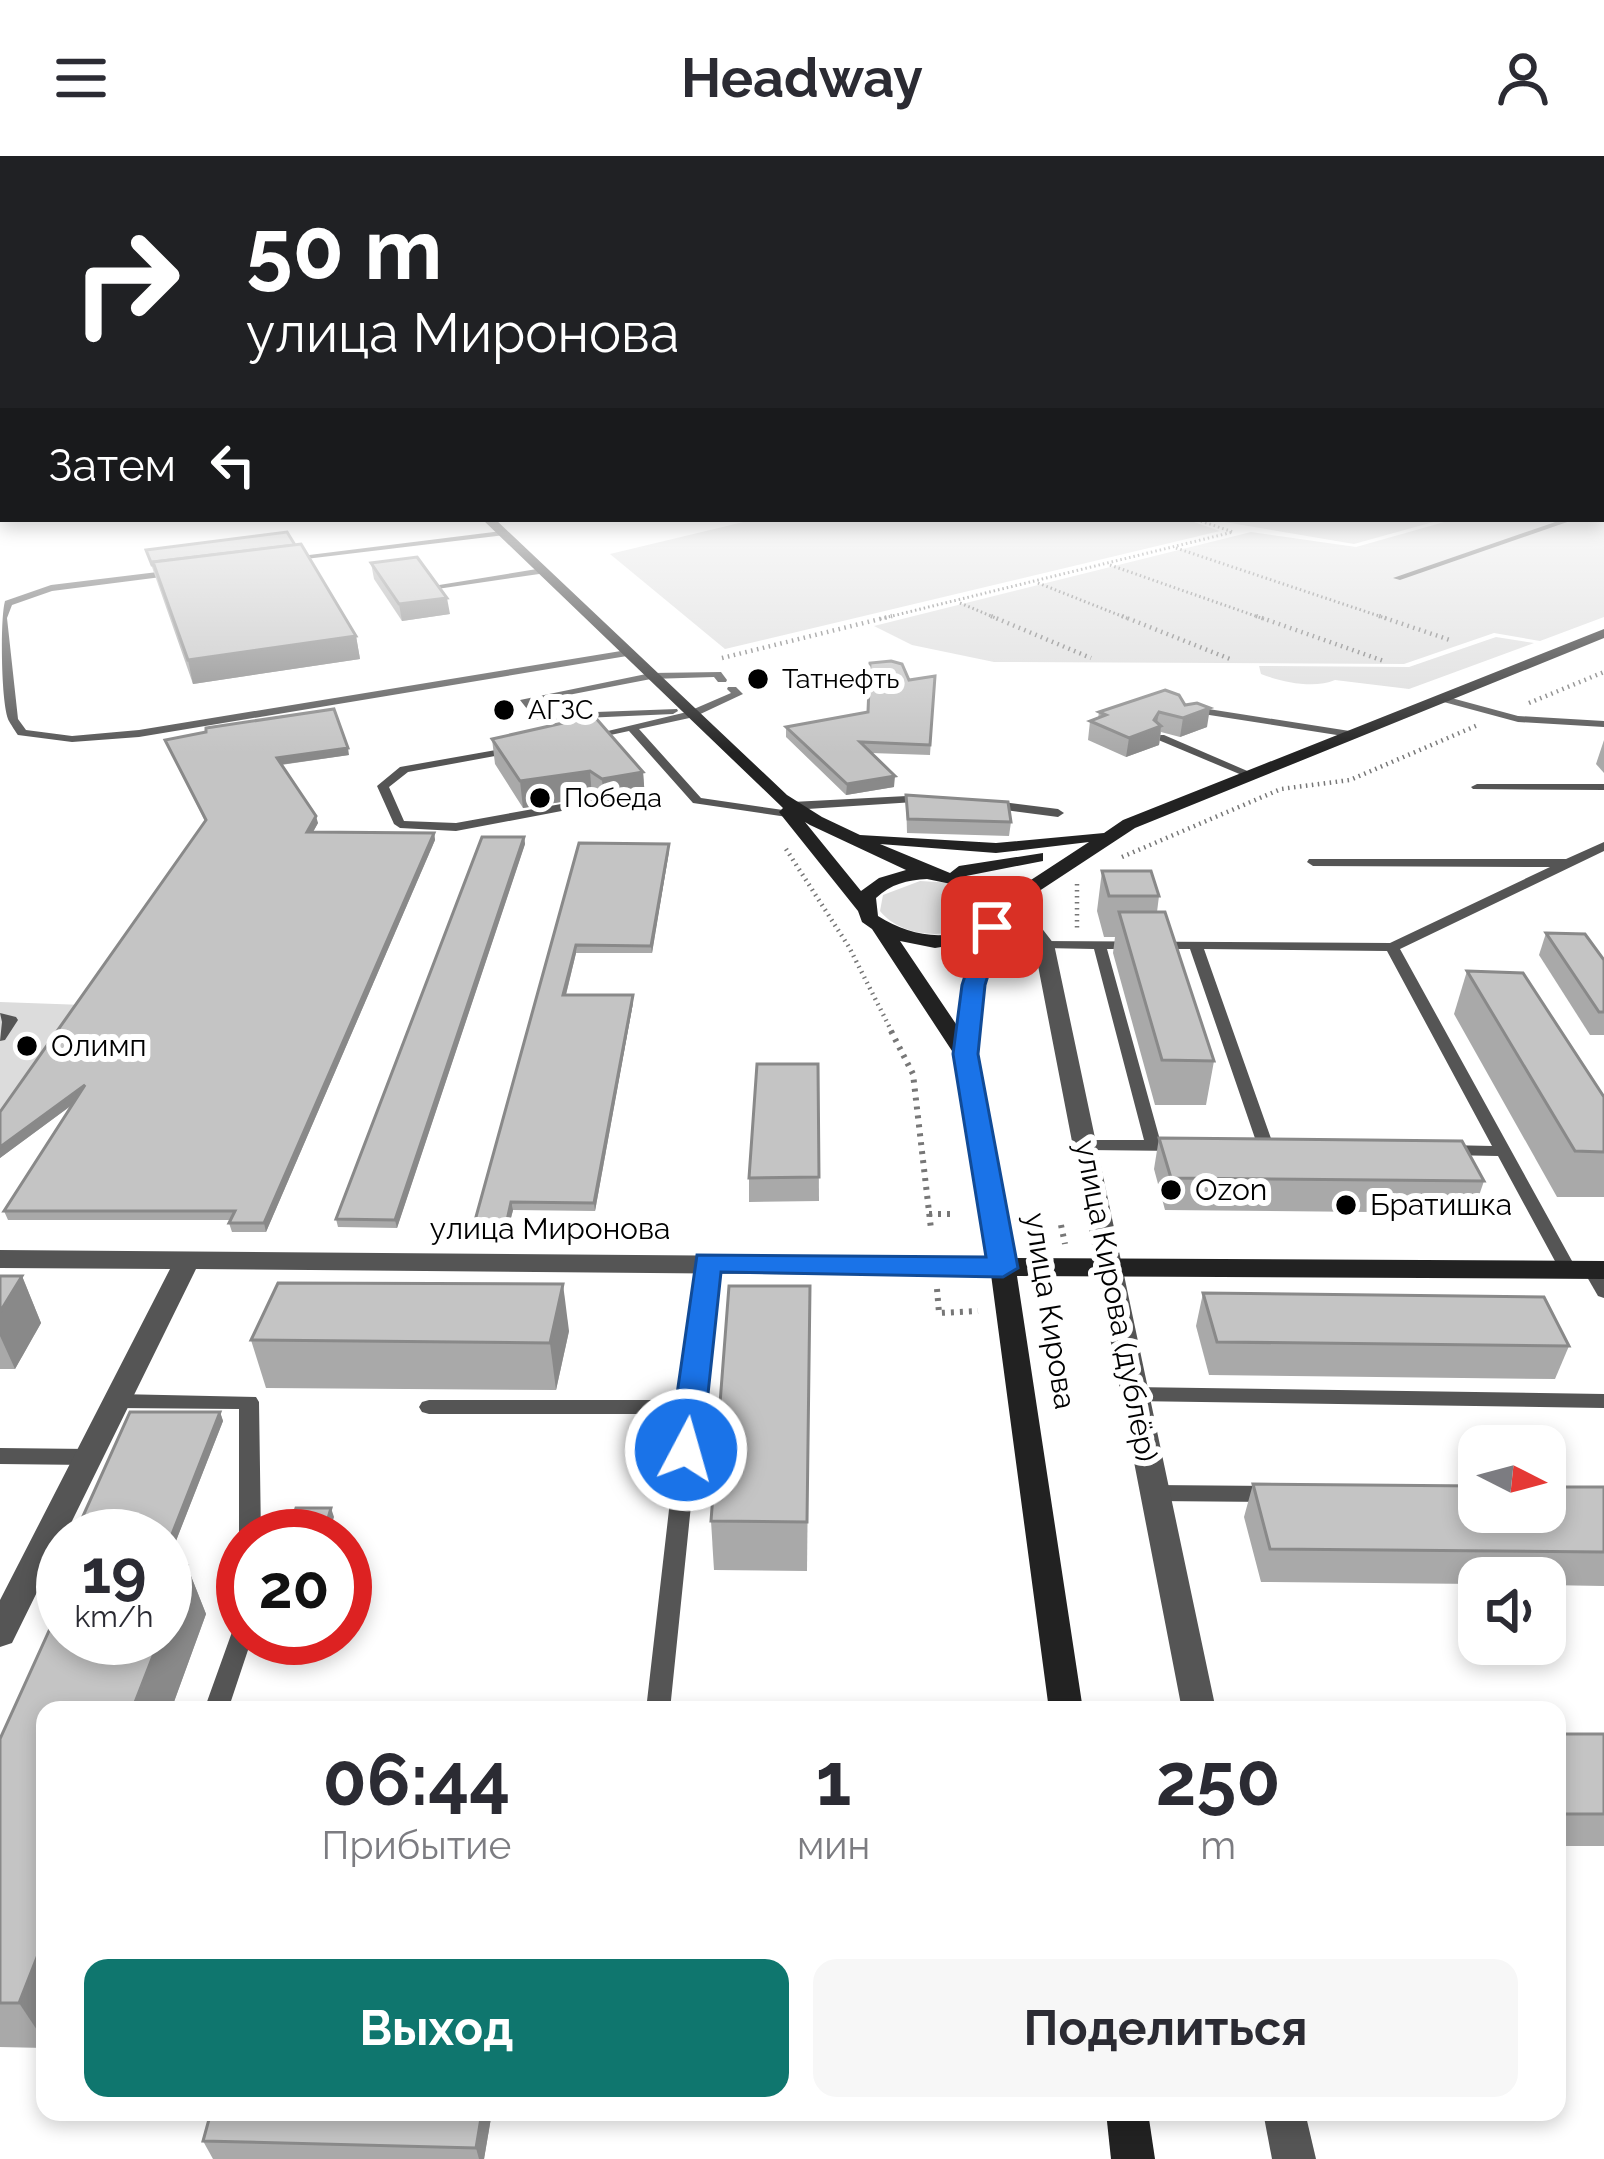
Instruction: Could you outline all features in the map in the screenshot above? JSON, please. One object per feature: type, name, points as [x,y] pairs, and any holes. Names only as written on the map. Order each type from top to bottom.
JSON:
[{"type":"main road","points":[[538,566],[788,807],[880,927],[965,1054]]},
{"type":"main road","points":[[864,907],[874,887],[906,874],[1012,864],[1097,836],[1604,633]]},
{"type":"main road","points":[[788,807],[937,873],[986,886],[999,918]]},
{"type":"main road","points":[[880,927],[938,941],[977,935],[1129,824]]},
{"type":"main road","points":[[836,830],[895,842],[995,848],[1097,836]]},
{"type":"main road","name":"улица Кирова","points":[[999,918],[974,985],[965,1054],[1003,1268],[1065,1701]]},
{"type":"main road","name":"улица Миронова","points":[[1003,1268],[1592,1275]]},
{"type":"main road","points":[[1128,2121],[1133,2159]]},
{"type":"street","points":[[999,918],[1030,926],[1044,944]]},
{"type":"street","name":"улица Кирова (дублёр)","points":[[1044,944],[1087,1144],[1130,1394],[1197,1701]]},
{"type":"street","name":"улица Миронова","points":[[0,1259],[1003,1268]]},
{"type":"street","points":[[0,1633],[188,1262]]},
{"type":"street","points":[[1286,2121],[1294,2159]]},
{"type":"lane","points":[[1397,578],[1434,565]]},
{"type":"lane","points":[[434,581],[538,566]]},
{"type":"lane","points":[[191,570],[51,588],[8,604],[2,618],[13,719],[22,733],[71,740],[156,731],[627,653]]},
{"type":"lane","points":[[574,739],[688,713],[738,694],[717,674],[650,676],[525,700],[539,717],[688,713]]},
{"type":"lane","points":[[1444,699],[1503,714],[1604,724]]},
{"type":"lane","points":[[1184,718],[1202,711],[1356,735]]},
{"type":"lane","points":[[632,728],[697,801],[788,807],[938,799]]},
{"type":"lane","points":[[1160,737],[1253,776]]},
{"type":"lane","points":[[531,747],[404,769],[383,786],[400,824],[456,827],[589,803]]},
{"type":"lane","points":[[1478,787],[1604,788]]},
{"type":"lane","points":[[978,803],[1058,813]]},
{"type":"lane","points":[[1044,944],[1392,947],[1604,846]]},
{"type":"lane","points":[[1312,862],[1568,863]]},
{"type":"lane","points":[[1100,947],[1153,1145]]},
{"type":"lane","points":[[1196,947],[1266,1148]]},
{"type":"lane","points":[[1392,947],[1501,1151],[1592,1275]]},
{"type":"lane","points":[[0,1017],[11,1020],[0,1037]]},
{"type":"lane","points":[[1087,1144],[1198,1146]]},
{"type":"lane","points":[[1243,1147],[1289,1148]]},
{"type":"lane","points":[[1430,1150],[1501,1151]]},
{"type":"lane","points":[[659,1701],[707,1262]]},
{"type":"lane","points":[[1130,1394],[1604,1401]]},
{"type":"lane","points":[[117,1401],[249,1402],[250,1509]]},
{"type":"lane","points":[[429,1407],[690,1407]]},
{"type":"lane","points":[[0,1456],[89,1457]]},
{"type":"lane","points":[[1153,1493],[1299,1494]]},
{"type":"lane","points":[[219,1701],[232,1665]]},
{"type":"path","points":[[708,660],[1098,565]]},
{"type":"path","points":[[1114,565],[1384,661]]},
{"type":"path","points":[[1227,565],[1450,640]]},
{"type":"path","points":[[1035,582],[1230,658]]},
{"type":"path","points":[[957,601],[1091,658]]},
{"type":"path","points":[[1121,857],[1281,789],[1350,780],[1604,672]]},
{"type":"path","points":[[776,834],[849,947],[913,1074],[931,1229]]},
{"type":"path","points":[[1080,946],[1073,911],[1081,874]]},
{"type":"path","points":[[929,1214],[955,1214]]},
{"type":"path","points":[[1060,1225],[1065,1244]]},
{"type":"path","points":[[937,1286],[939,1313],[978,1311]]},
{"type":"shaded area","points":[[624,565],[1075,565],[725,649]]},
{"type":"shaded area","points":[[1117,565],[1604,565],[1604,617],[1540,641],[1494,633],[1404,664],[994,662],[912,645],[874,626]]},
{"type":"shaded area","points":[[1496,637],[1534,643],[1409,689],[1335,680],[1318,684],[1278,680],[1261,674],[1259,666],[1409,667]]},
{"type":"shaded area","points":[[920,881],[954,883],[980,896],[985,914],[962,929],[932,934],[903,928],[880,911],[883,895]]},
{"type":"shaded area","name":"Олимп","points":[[0,1002],[84,1005],[0,1124]]},
{"type":"building","points":[[154,565],[314,565],[356,636],[188,660]]},
{"type":"building","points":[[373,565],[423,565],[447,598],[399,604]]},
{"type":"building","points":[[870,663],[902,664],[909,680],[935,676],[930,745],[860,742],[895,776],[847,784],[786,727],[868,712]]},
{"type":"building","points":[[1165,690],[1179,695],[1185,705],[1210,708],[1183,718],[1159,712],[1154,720],[1161,726],[1129,738],[1090,721],[1106,715],[1099,712]]},
{"type":"building","points":[[334,709],[348,748],[277,758],[316,816],[307,832],[434,833],[264,1223],[229,1223],[235,1211],[4,1211],[85,1085],[0,1147],[0,1112],[206,820],[165,740],[206,732],[206,728]]},
{"type":"building","points":[[594,716],[643,772],[602,779],[590,771],[520,781],[492,739]]},
{"type":"building","points":[[906,795],[1008,802],[1011,822],[908,819]]},
{"type":"building","points":[[482,837],[524,837],[395,1220],[336,1219]]},
{"type":"building","points":[[579,843],[669,844],[651,946],[576,945],[563,995],[633,995],[594,1203],[511,1202],[506,1225],[474,1224]]},
{"type":"building","points":[[1102,871],[1151,871],[1159,896],[1109,896]]},
{"type":"building","points":[[1119,912],[1165,912],[1214,1061],[1162,1060]]},
{"type":"building","points":[[1546,933],[1585,934],[1604,960],[1604,1012],[1599,1012]]},
{"type":"building","points":[[1467,971],[1523,973],[1604,1097],[1604,1152],[1575,1151]]},
{"type":"building","points":[[757,1064],[818,1064],[819,1177],[749,1178]]},
{"type":"building","points":[[1159,1138],[1462,1141],[1484,1181],[1171,1178]]},
{"type":"building","points":[[0,1276],[22,1276],[0,1312]]},
{"type":"building","points":[[278,1283],[563,1284],[550,1343],[251,1340]]},
{"type":"building","points":[[729,1286],[810,1286],[807,1522],[711,1521]]},
{"type":"building","points":[[1203,1293],[1544,1297],[1569,1346],[1217,1342]]},
{"type":"building","points":[[130,1412],[220,1412],[182,1509],[86,1509]]},
{"type":"building","points":[[1253,1484],[1458,1486],[1458,1533],[1566,1533],[1566,1487],[1604,1487],[1604,1552],[1270,1549]]},
{"type":"building","points":[[36,1660],[36,1665],[150,1665],[136,1701],[36,1701],[36,1960],[19,2003],[0,2003],[0,1739]]},
{"type":"building","points":[[1566,1734],[1604,1734],[1604,1814],[1566,1814]]},
{"type":"building","points":[[209,2121],[480,2121],[476,2148],[203,2141]]},
{"type":"place","name":"Татнефть","points":[[758,679]]},
{"type":"place","name":"АГЗС","points":[[504,710]]},
{"type":"place","name":"Победа","points":[[540,798]]},
{"type":"place","name":"Олимп","points":[[27,1046]]},
{"type":"place","name":"Ozon","points":[[1171,1190]]},
{"type":"place","name":"Братишка","points":[[1346,1205]]},
{"type":"route","points":[[686,1450],[707,1262],[1003,1268],[965,1054],[974,985],[992,927]]}]
